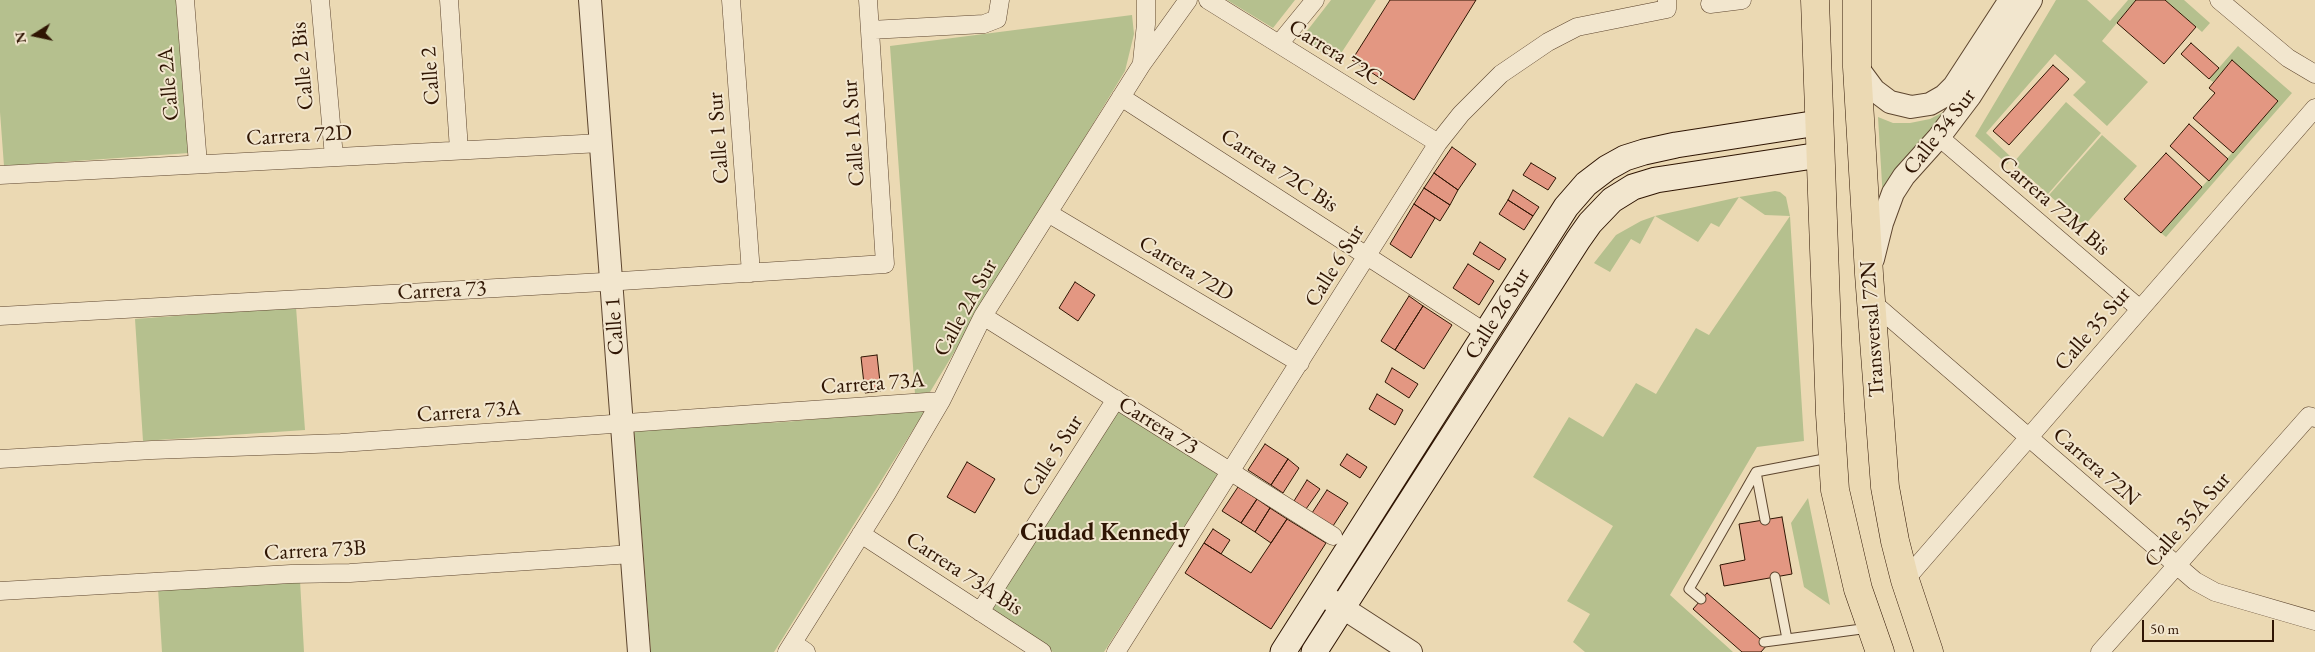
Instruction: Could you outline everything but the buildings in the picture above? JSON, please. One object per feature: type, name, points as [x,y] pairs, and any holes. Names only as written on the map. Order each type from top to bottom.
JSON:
[{"type":"main road","name":"Transversal 72N","points":[[1815,0],[1818,123],[1835,490],[1845,542],[1875,640]]},
{"type":"main road","name":"Transversal 72N","points":[[1857,0],[1857,67],[1869,274],[1885,487],[1895,541],[1905,580],[1930,652]]},
{"type":"main road","name":"Calle 26 Sur","points":[[1283,652],[1566,207],[1586,184],[1606,168],[1625,158],[1676,145],[1818,123]]},
{"type":"main road","name":"Calle 26 Sur","points":[[1314,652],[1590,223],[1612,200],[1641,185],[1686,174],[1820,155]]},
{"type":"main road","points":[[1566,207],[1590,223]]},
{"type":"street","name":"Calle 2A","points":[[185,0],[198,164]]},
{"type":"street","name":"Calle 2 Bis","points":[[320,0],[334,157]]},
{"type":"street","name":"Calle 2","points":[[449,0],[459,150]]},
{"type":"street","name":"Calle 1","points":[[590,0],[639,652]]},
{"type":"street","name":"Calle 1 Sur","points":[[731,0],[752,273]]},
{"type":"street","name":"Calle 1A Sur","points":[[868,0],[885,264]]},
{"type":"street","points":[[870,30],[984,24],[996,19],[1000,0]]},
{"type":"street","name":"Calle 2A Sur","points":[[1142,64],[1146,40],[1146,0]]},
{"type":"street","name":"Calle 2A Sur","points":[[795,649],[941,401],[983,316],[1142,64],[1188,0]]},
{"type":"street","name":"Carrera 72C","points":[[1208,0],[1438,143]]},
{"type":"street","points":[[1279,44],[1315,0]]},
{"type":"street","name":"Calle 6 Sur","points":[[1116,652],[1438,143],[1484,89],[1519,60],[1577,27],[1667,10],[1667,0]]},
{"type":"street","points":[[1710,4],[1742,0]]},
{"type":"street","name":"Calle 34 Sur","points":[[1857,67],[1874,90],[1890,102],[1911,107],[1930,104],[1944,96],[1954,86],[2010,0]]},
{"type":"street","name":"Calle 34 Sur","points":[[1869,274],[1882,223],[1893,194],[1904,176],[1939,137],[1970,96],[2031,0]]},
{"type":"street","points":[[2219,0],[2288,58],[2315,74]]},
{"type":"street","name":"Carrera 72C Bis","points":[[1121,97],[1486,333]]},
{"type":"street","name":"Calle 35 Sur","points":[[1905,580],[2315,108]]},
{"type":"street","name":"Carrera 72M Bis","points":[[1939,137],[2140,309]]},
{"type":"street","name":"Carrera 72D","points":[[0,175],[601,143]]},
{"type":"street","name":"Carrera 72D","points":[[1048,213],[1300,363]]},
{"type":"street","name":"Carrera 73","points":[[0,316],[885,264]]},
{"type":"street","name":"Carrera 72N","points":[[1872,302],[2195,581],[2215,592],[2315,621]]},
{"type":"street","name":"Carrera 73","points":[[983,316],[1333,536]]},
{"type":"street","name":"Calle 5 Sur","points":[[980,612],[1116,399]]},
{"type":"street","name":"Carrera 73A","points":[[0,459],[152,450],[341,444],[941,401]]},
{"type":"street","name":"Calle 35A Sur","points":[[2100,652],[2312,417]]},
{"type":"street","name":"Carrera 73A Bis","points":[[861,534],[1042,652]]},
{"type":"street","name":"Carrera 73B","points":[[0,591],[291,574],[350,573],[632,554]]},
{"type":"street","points":[[1320,593],[1411,652]]},
{"type":"lane","points":[[1701,599],[1689,589],[1756,472],[1832,457]]},
{"type":"lane","points":[[1756,472],[1764,520]]},
{"type":"lane","points":[[1775,576],[1786,639]]},
{"type":"lane","points":[[1764,642],[1786,639],[1875,640]]},
{"type":"green space","points":[[0,0],[178,0],[189,153],[4,166],[0,112]]},
{"type":"green space","points":[[1227,0],[1295,0],[1273,28]]},
{"type":"green space","points":[[1331,0],[1376,0],[1336,61],[1300,40]]},
{"type":"green space","points":[[2056,0],[2087,0],[2110,21],[2128,0],[2136,0],[2102,41],[2148,82],[2107,126],[2073,95],[2086,82],[2055,54],[1986,133],[2012,158],[2007,164],[1975,136]]},
{"type":"green space","points":[[2165,0],[2184,0],[2210,23],[2202,32]]},
{"type":"green space","points":[[1132,15],[1134,34],[1125,71],[930,392],[915,394],[890,46]]},
{"type":"green space","points":[[2238,46],[2292,93],[2166,237],[2161,233],[2278,101],[2232,61],[2213,82],[2209,79]]},
{"type":"green space","points":[[2066,102],[2101,133],[2048,194],[2013,163]]},
{"type":"green space","points":[[1955,106],[1883,200],[1878,117],[1893,123],[1910,123],[1930,119]]},
{"type":"green space","points":[[2102,135],[2137,166],[2084,226],[2049,195]]},
{"type":"green space","points":[[1775,191],[1780,192],[1786,197],[1790,216],[1765,215],[1739,197]]},
{"type":"green space","points":[[1739,197],[1719,227],[1711,223],[1698,242],[1655,216]]},
{"type":"green space","points":[[1655,216],[1640,244],[1631,239],[1610,272],[1594,263],[1616,235],[1641,221]]},
{"type":"green space","points":[[1790,216],[1804,441],[1757,447],[1670,595],[1733,652],[1585,652],[1573,642],[1590,614],[1567,601],[1613,526],[1533,477],[1569,417],[1603,437],[1636,383],[1656,394],[1696,328],[1709,335]]},
{"type":"green space","points":[[296,307],[305,430],[143,441],[135,319]]},
{"type":"green space","points":[[1120,408],[1219,473],[1104,652],[1053,652],[990,611]]},
{"type":"green space","points":[[926,409],[774,652],[651,652],[634,429],[785,422]]},
{"type":"green space","points":[[1808,498],[1830,605],[1804,587],[1791,523]]},
{"type":"green space","points":[[300,580],[304,652],[162,652],[158,588]]},
{"type":"district","name":"Ciudad Kennedy","points":[[1105,533]]}]
